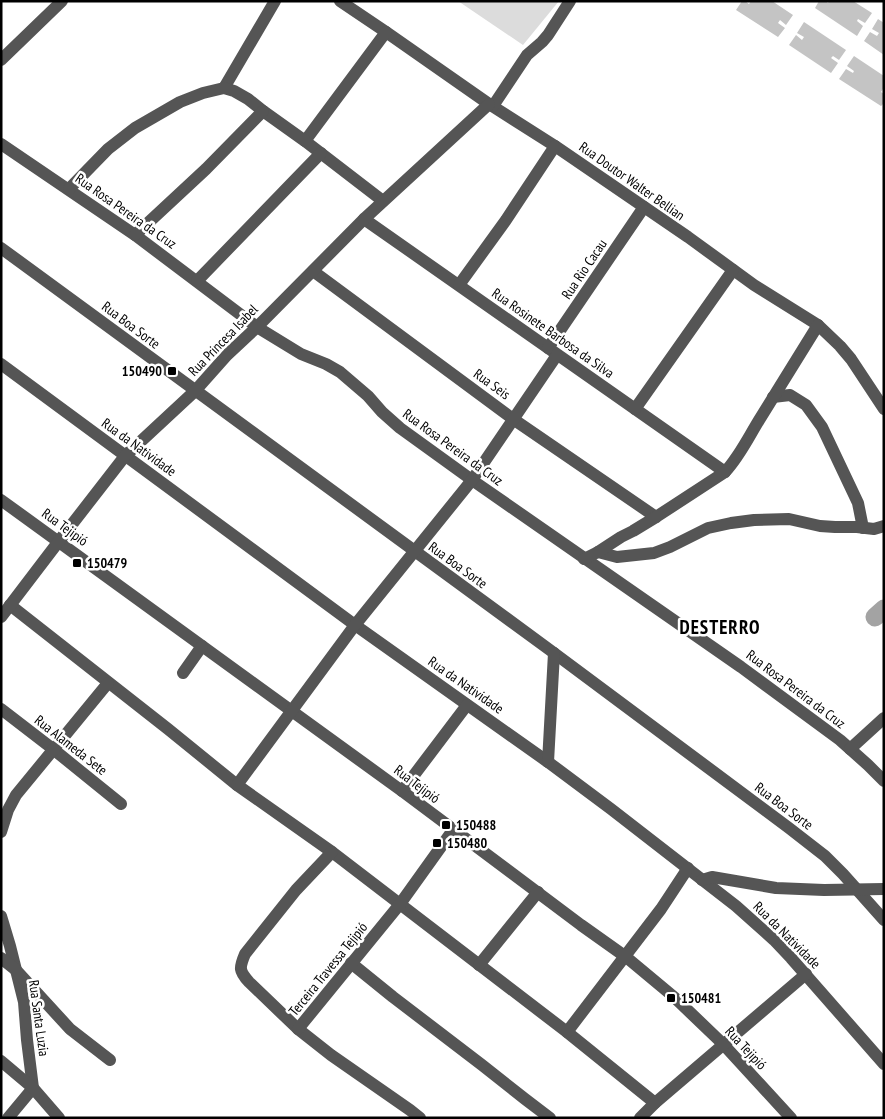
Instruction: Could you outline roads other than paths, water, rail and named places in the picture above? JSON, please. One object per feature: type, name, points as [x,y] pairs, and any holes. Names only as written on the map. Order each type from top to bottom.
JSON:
[{"type":"street","points":[[1,60],[62,1]]},
{"type":"street","points":[[224,88],[275,1]]},
{"type":"street","name":"Rua Doutor Walter Bellian","points":[[340,1],[491,105],[644,206],[733,270],[818,325],[851,359],[884,409]]},
{"type":"street","name":"Rua Princesa Isabel","points":[[1,617],[125,456],[194,391],[227,355],[364,219],[491,105],[527,55],[548,35],[570,1]]},
{"type":"street","points":[[305,140],[386,32]]},
{"type":"street","points":[[69,189],[108,149],[135,128],[180,102],[203,93],[224,88],[248,99],[305,140],[383,201]]},
{"type":"street","points":[[135,235],[263,111]]},
{"type":"street","name":"Rua Rosa Pereira da Cruz","points":[[1,144],[135,235],[257,327],[301,354],[340,372],[368,396],[400,428],[741,667],[840,740],[884,781]]},
{"type":"street","points":[[459,286],[555,146]]},
{"type":"street","points":[[197,281],[322,153]]},
{"type":"street","name":"Rua Rio Cacau","points":[[237,785],[355,625],[472,480],[513,418],[552,351],[644,206]]},
{"type":"street","name":"Rua Rosinete Barbosa da Silva","points":[[364,219],[725,472]]},
{"type":"street","name":"Rua Boa Sorte","points":[[1,248],[789,828],[825,856],[884,920]]},
{"type":"street","points":[[635,409],[733,270]]},
{"type":"street","name":"Rua Seis","points":[[313,271],[513,418],[656,517]]},
{"type":"street","points":[[584,558],[598,552],[656,517],[725,472],[733,463],[818,325]]},
{"type":"street","name":"Rua da Natividade","points":[[1,364],[355,625],[548,762],[736,906],[774,940],[806,974],[884,1064]]},
{"type":"street","points":[[773,397],[790,394],[806,405],[822,426],[858,503],[863,528]]},
{"type":"street","name":"Rua Tejipió","points":[[1,500],[402,791],[626,957],[674,997],[723,1044],[791,1118]]},
{"type":"street","points":[[598,552],[617,558],[654,553],[708,528],[754,520],[789,519],[820,526],[874,529],[884,526]]},
{"type":"street","points":[[10,605],[237,785],[332,852],[567,1032],[656,1103]]},
{"type":"street","points":[[183,673],[202,646]]},
{"type":"street","points":[[548,762],[554,654]]},
{"type":"street","points":[[1,832],[4,812],[16,795],[108,683]]},
{"type":"street","points":[[402,791],[467,705]]},
{"type":"street","name":"Rua Alameda Sete","points":[[1,709],[121,804]]},
{"type":"street","points":[[850,749],[884,718]]},
{"type":"street","name":"Terceira Travessa Tejipió","points":[[420,1118],[331,1056],[298,1029],[400,904],[453,830]]},
{"type":"street","points":[[298,1029],[243,975],[240,970],[241,963],[245,954],[296,890],[332,852]]},
{"type":"street","points":[[567,1032],[661,910],[688,868]]},
{"type":"street","points":[[702,880],[712,877],[776,888],[824,890],[884,889]]},
{"type":"street","points":[[479,965],[538,892]]},
{"type":"street","name":"Rua Santa Luzia","points":[[1,916],[24,1002],[33,1088]]},
{"type":"street","points":[[1,958],[16,970],[70,1030],[110,1060]]},
{"type":"street","points":[[351,963],[392,998],[550,1118]]},
{"type":"street","points":[[640,1118],[723,1044],[806,974]]},
{"type":"street","points":[[1,1061],[33,1088],[59,1118]]},
{"type":"street","points":[[8,1118],[33,1088]]},
{"type":"waterway","points":[[875,617],[884,609]]},
{"type":"place","name":"150490","points":[[172,371]]},
{"type":"place","name":"150479","points":[[77,563]]},
{"type":"place","name":"150488","points":[[446,825]]},
{"type":"place","name":"150480","points":[[437,843]]},
{"type":"place","name":"150481","points":[[671,998]]},
{"type":"district","name":"DESTERRO","points":[[720,627]]}]
